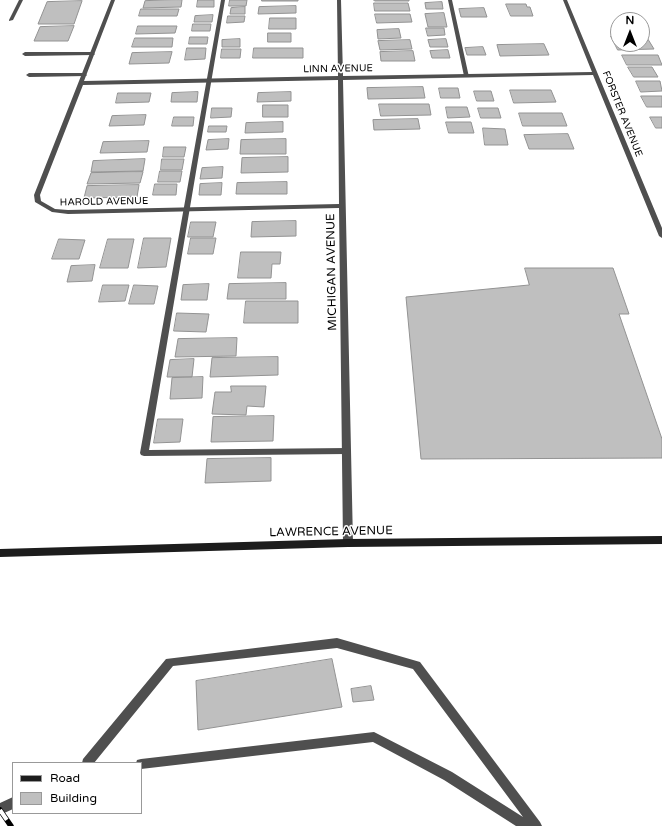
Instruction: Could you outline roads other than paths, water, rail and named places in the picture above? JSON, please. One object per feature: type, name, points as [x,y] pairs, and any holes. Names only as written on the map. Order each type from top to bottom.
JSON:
[{"type":"main road","name":"LAWRENCE AVENUE","points":[[0,553],[348,544],[662,540]]},
{"type":"street","points":[[11,20],[21,0]]},
{"type":"street","name":"HAROLD AVENUE","points":[[113,0],[82,83],[37,195],[38,202],[54,211],[342,206]]},
{"type":"street","points":[[223,0],[144,453],[347,451]]},
{"type":"street","name":"MICHIGAN AVENUE","points":[[339,0],[348,544]]},
{"type":"street","points":[[450,0],[467,76]]},
{"type":"street","name":"FORSTER AVENUE","points":[[565,0],[662,236]]},
{"type":"street","points":[[25,54],[92,54]]},
{"type":"street","name":"LINN AVENUE","points":[[82,83],[596,73]]},
{"type":"street","points":[[29,75],[84,75]]},
{"type":"street","points":[[88,762],[170,662],[337,643],[416,665],[536,826]]},
{"type":"street","points":[[142,764],[374,737],[448,776],[526,826]]},
{"type":"street","points":[[0,809],[12,803]]},
{"type":"railway","points":[[0,810],[11,826]]}]
